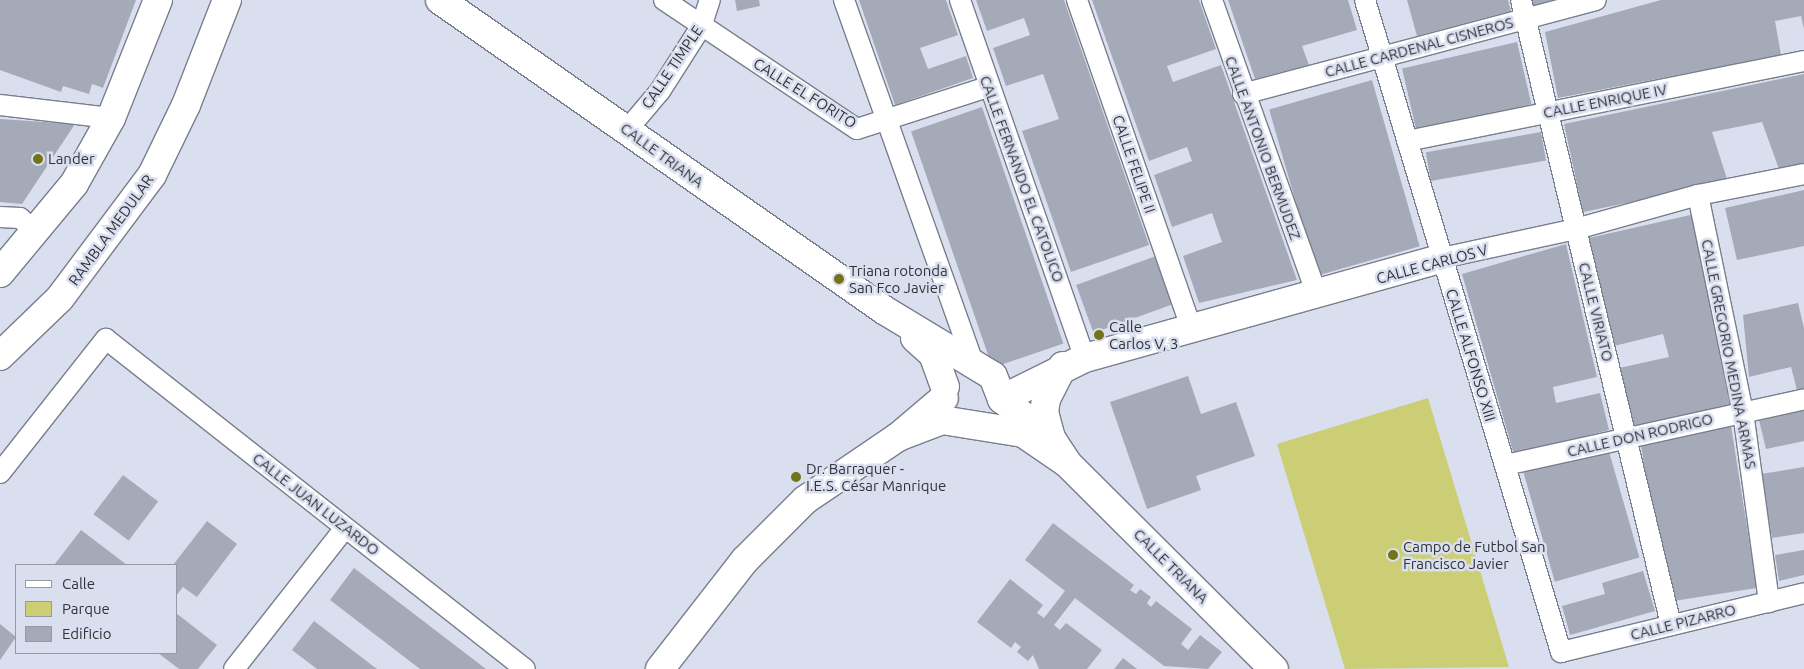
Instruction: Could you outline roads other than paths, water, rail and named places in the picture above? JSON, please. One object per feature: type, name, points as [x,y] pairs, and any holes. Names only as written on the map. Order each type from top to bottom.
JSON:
[{"type":"main road","points":[[0,273],[74,184],[111,118],[158,0]]},
{"type":"main road","name":"RAMBLA MEDULAR","points":[[0,356],[60,298],[152,176],[186,105],[227,0]]},
{"type":"main road","name":"CALLE TRIANA","points":[[440,0],[884,310],[990,381],[1050,438]]},
{"type":"main road","name":"CALLE CARLOS V","points":[[990,381],[1074,362],[1191,327],[1317,295],[1442,258]]},
{"type":"main road","name":"CALLE TRIANA","points":[[884,310],[933,354],[945,392]]},
{"type":"main road","points":[[1067,463],[1050,438],[1044,412],[1074,362]]},
{"type":"main road","points":[[660,669],[745,560],[805,500],[898,437],[945,392],[957,372],[990,381],[994,415],[972,424],[950,414],[945,392]]},
{"type":"main road","points":[[898,437],[942,420],[972,424],[1023,433],[1067,463]]},
{"type":"main road","name":"CALLE TRIANA","points":[[1067,463],[1274,669]]},
{"type":"street","name":"CALLE EL FORITO","points":[[664,0],[701,27],[857,129],[888,122],[988,87]]},
{"type":"street","name":"CALLE TIMPLE","points":[[627,130],[660,92],[701,27],[710,0]]},
{"type":"street","points":[[844,0],[888,122],[990,381]]},
{"type":"street","name":"CALLE FERNANDO EL CATOLICO","points":[[960,0],[1074,362]]},
{"type":"street","name":"CALLE FELIPE II","points":[[1077,0],[1191,327]]},
{"type":"street","name":"CALLE ANTONIO BERMUDEZ","points":[[1212,0],[1243,94],[1317,295]]},
{"type":"street","name":"CALLE ALFONSO XIII","points":[[1365,0],[1561,652]]},
{"type":"street","name":"CALLE CARDENAL CISNEROS","points":[[1243,94],[1382,57],[1523,9],[1596,0]]},
{"type":"street","name":"CALLE VIRIATO","points":[[1523,9],[1628,438],[1671,625]]},
{"type":"street","name":"CALLE ENRIQUE IV","points":[[1407,141],[1804,61]]},
{"type":"street","points":[[0,105],[111,118]]},
{"type":"street","name":"CALLE CARLOS V","points":[[1442,258],[1576,229],[1698,195],[1804,174]]},
{"type":"street","name":"CALLE GREGORIO MEDINA ARMAS","points":[[1698,195],[1743,412],[1769,602]]},
{"type":"street","points":[[0,217],[20,218],[36,232]]},
{"type":"street","name":"CALLE JUAN LUZARDO","points":[[0,472],[106,339],[525,669]]},
{"type":"street","name":"CALLE DON RODRIGO","points":[[1505,465],[1804,399]]},
{"type":"street","points":[[234,669],[345,528]]},
{"type":"street","name":"CALLE PIZARRO","points":[[1561,652],[1804,593]]},
{"type":"place","name":"Lander","points":[[38,159]]},
{"type":"place","name":"Triana rotonda San Fco Javier","points":[[839,279]]},
{"type":"place","name":"Calle Carlos V, 3","points":[[1099,335]]},
{"type":"place","name":"Dr. Barraquer - I.E.S. César Manrique","points":[[796,477]]},
{"type":"place","name":"Campo de Futbol San Francisco Javier","points":[[1393,555]]}]
